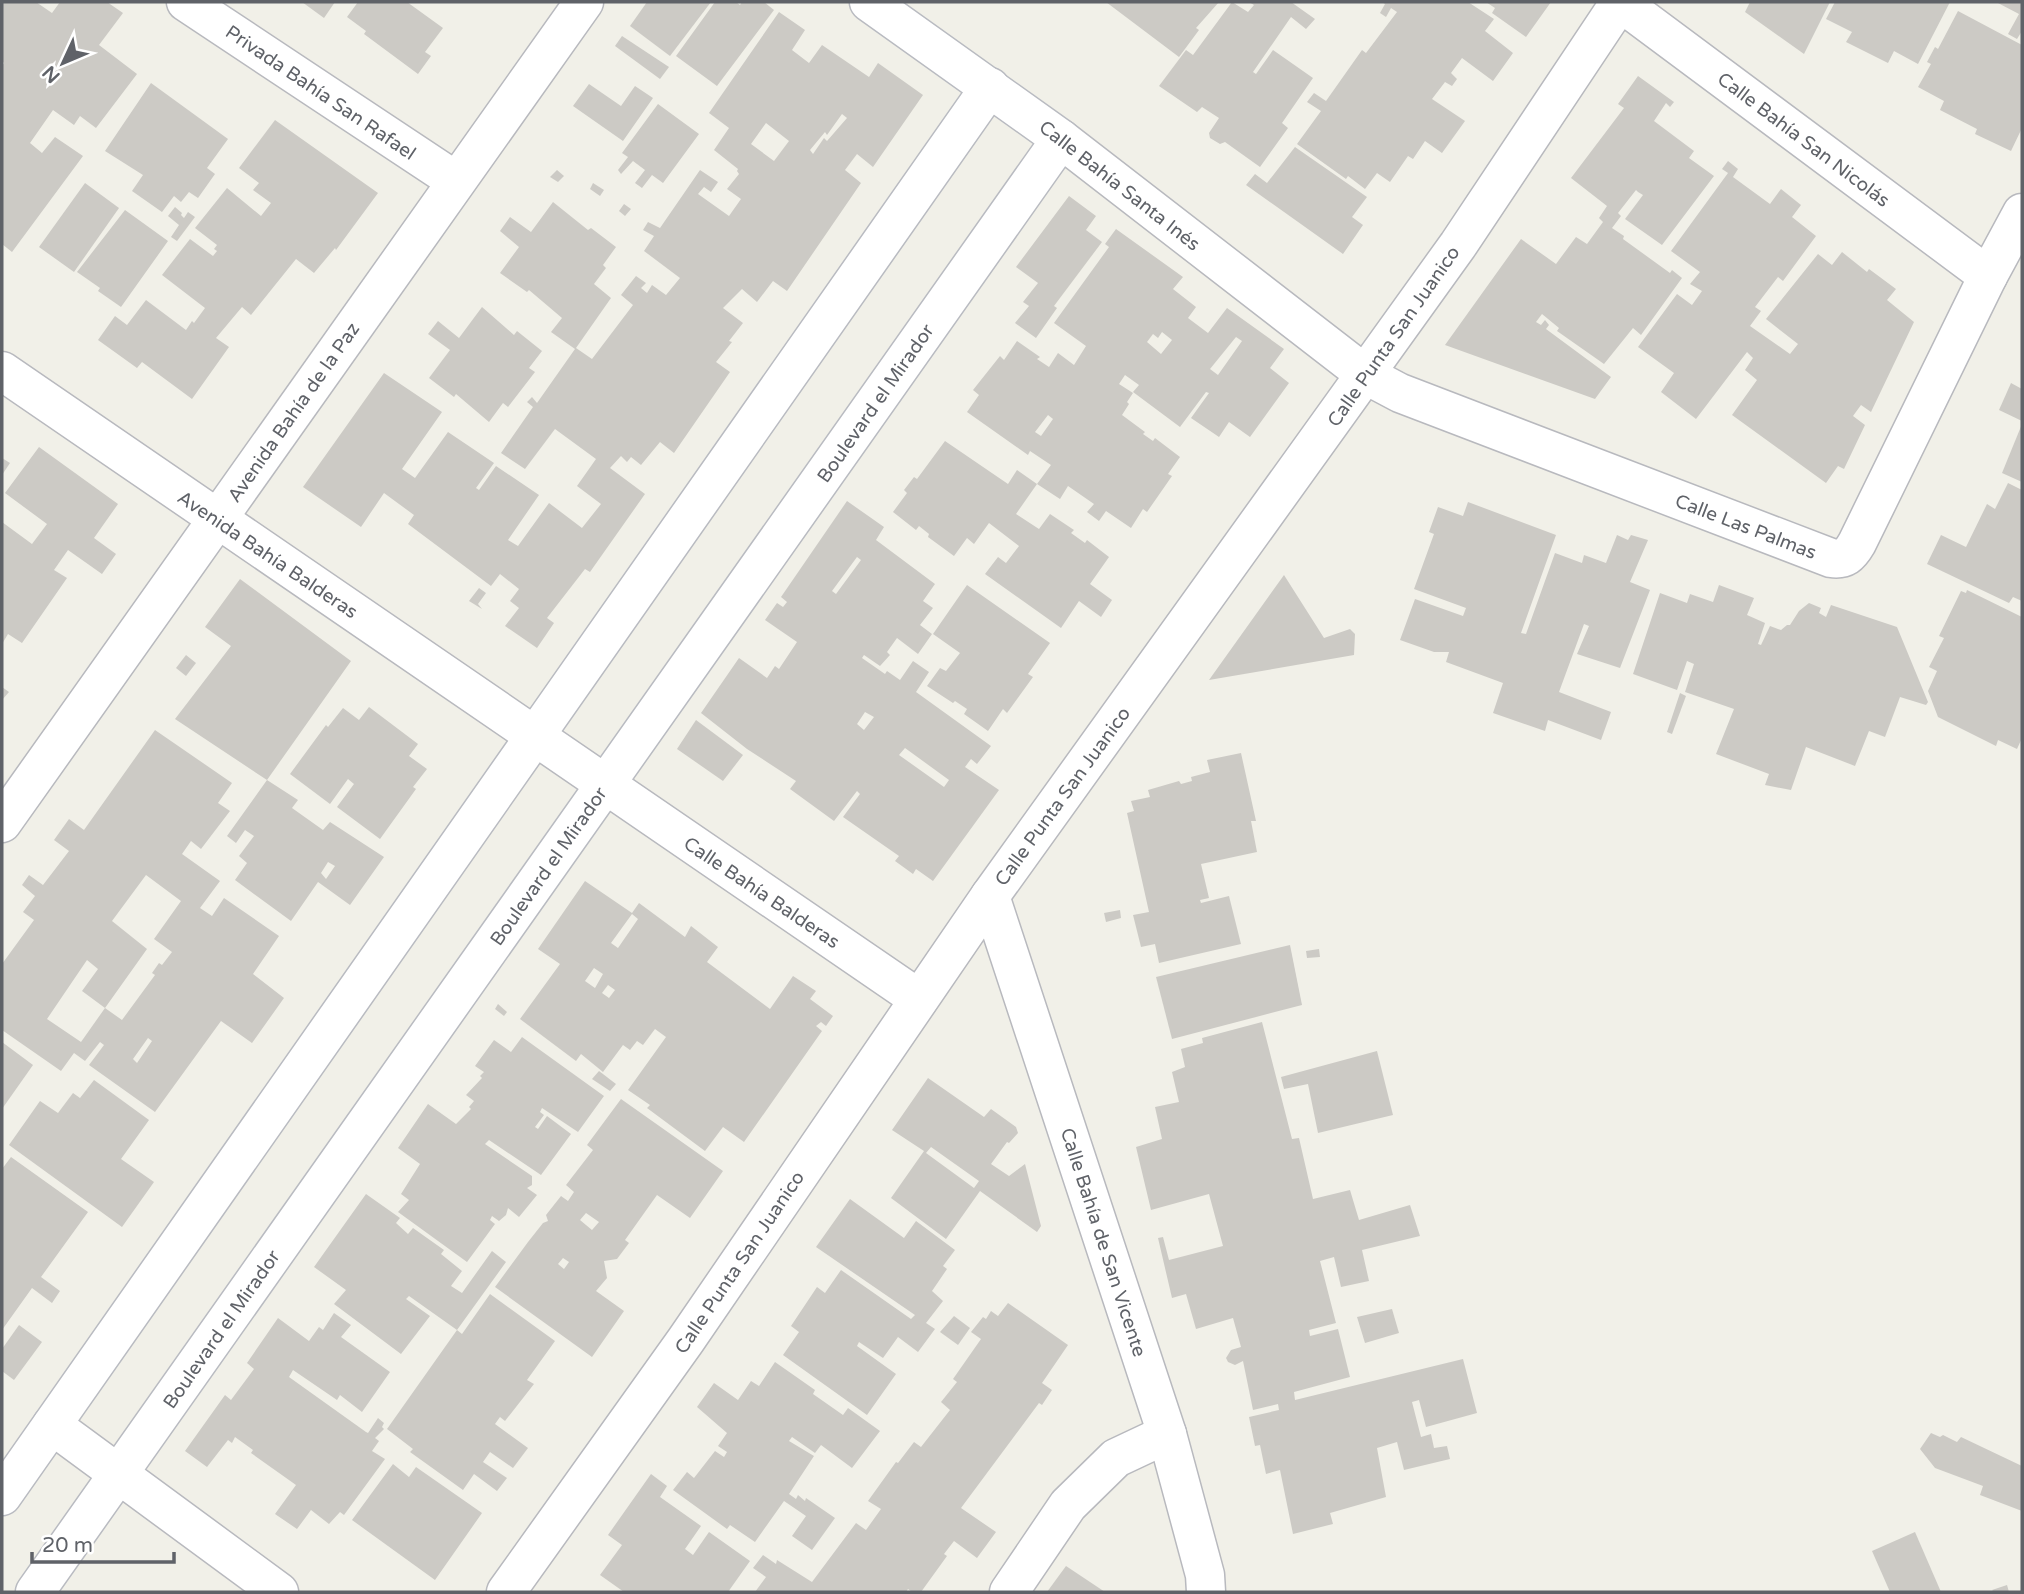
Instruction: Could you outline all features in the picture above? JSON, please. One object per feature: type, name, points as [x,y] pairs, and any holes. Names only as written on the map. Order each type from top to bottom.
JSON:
[{"type":"street","name":"Privada Bahía San Rafael","points":[[186,2],[456,181]]},
{"type":"street","name":"Avenida Bahía de la Paz","points":[[2,823],[583,2]]},
{"type":"street","name":"Calle Bahía Santa Inés","points":[[869,2],[1060,139],[1366,374]]},
{"type":"street","name":"Calle Bahía San Nicolás","points":[[1620,2],[1988,276]]},
{"type":"street","name":"Calle Punta San Juanico","points":[[506,1592],[686,1340],[990,896],[1458,245],[1620,2]]},
{"type":"street","points":[[2,1496],[990,87]]},
{"type":"street","name":"Boulevard el Mirador","points":[[35,1592],[1060,139]]},
{"type":"street","name":"Calle Las Palmas","points":[[1366,374],[1400,393],[1439,409],[1831,558],[1841,559],[1850,555],[1857,544],[1988,276],[2022,213]]},
{"type":"street","name":"Avenida Bahía Balderas","points":[[2,371],[605,785]]},
{"type":"street","name":"Calle Bahía Balderas","points":[[605,785],[919,999]]},
{"type":"street","name":"Calle Bahía de San Vicente","points":[[990,896],[1167,1434],[1205,1575],[1206,1592]]},
{"type":"street","points":[[52,1425],[279,1592]]},
{"type":"street","points":[[1009,1592],[1068,1505],[1116,1458],[1167,1434]]},
{"type":"building","points":[[2,2],[36,2],[52,13],[60,2],[107,2],[123,13],[99,45],[137,74],[96,128],[80,116],[74,125],[53,110],[30,143],[42,153],[55,137],[83,156],[12,252],[2,244]]},
{"type":"building","points":[[302,2],[335,2],[324,18]]},
{"type":"building","points":[[358,2],[407,2],[443,28],[425,52],[431,56],[418,74],[364,34],[366,31],[347,17]]},
{"type":"building","points":[[647,2],[711,2],[670,56],[630,26]]},
{"type":"building","points":[[715,2],[736,2],[740,5],[742,2],[764,2],[774,10],[717,86],[676,56]]},
{"type":"building","points":[[1106,2],[1219,2],[1196,28],[1199,30],[1179,57]]},
{"type":"building","points":[[1232,2],[1248,12],[1254,5],[1249,2],[1291,2],[1315,19],[1306,29],[1291,17],[1253,72],[1256,74],[1273,50],[1313,78],[1282,123],[1288,128],[1260,167],[1225,142],[1220,144],[1210,138],[1209,133],[1219,118],[1202,107],[1197,112],[1159,86],[1186,50],[1193,55]]},
{"type":"building","points":[[1382,2],[1468,2],[1494,19],[1485,31],[1513,53],[1493,81],[1462,58],[1451,73],[1457,79],[1452,86],[1445,82],[1432,99],[1465,121],[1442,153],[1425,141],[1413,159],[1408,156],[1390,182],[1377,173],[1365,189],[1348,176],[1346,179],[1297,144],[1321,111],[1307,102],[1314,93],[1326,101],[1362,50],[1366,53],[1397,12],[1391,8],[1386,17],[1380,13],[1385,4]]},
{"type":"building","points":[[1486,2],[1551,2],[1526,37],[1492,13],[1495,8]]},
{"type":"building","points":[[1750,2],[1830,2],[1804,54],[1745,12]]},
{"type":"building","points":[[1835,2],[1950,2],[1918,64],[1894,51],[1888,63],[1846,42],[1852,32],[1826,19]]},
{"type":"building","points":[[1996,2],[2022,2],[2022,31],[2017,39],[2008,34],[2019,14]]},
{"type":"building","points":[[1958,11],[2022,45],[2022,128],[2011,151],[1975,134],[1977,129],[1940,110],[1944,101],[1918,87],[1931,64],[1927,62],[1935,47],[1938,49]]},
{"type":"building","points":[[779,12],[805,30],[792,50],[809,63],[822,45],[869,77],[878,63],[923,95],[873,167],[857,154],[845,170],[861,183],[787,291],[773,281],[757,302],[742,289],[723,308],[743,323],[716,362],[730,372],[674,453],[660,442],[641,465],[631,457],[627,462],[621,456],[610,468],[645,494],[590,572],[585,569],[547,618],[554,623],[537,648],[505,626],[519,608],[510,601],[519,589],[500,574],[491,586],[408,524],[414,515],[384,493],[361,527],[303,487],[384,373],[442,412],[402,469],[415,478],[448,432],[494,463],[476,488],[479,490],[496,466],[539,495],[508,540],[518,546],[549,503],[582,528],[601,504],[577,486],[596,459],[555,429],[525,469],[501,453],[533,407],[527,402],[532,397],[537,403],[575,349],[551,332],[562,318],[529,290],[527,292],[500,273],[519,247],[500,231],[510,217],[531,232],[553,202],[588,230],[591,228],[616,247],[603,265],[606,268],[594,284],[611,298],[576,348],[592,359],[633,305],[621,295],[636,276],[646,283],[641,288],[647,293],[652,285],[666,295],[680,278],[644,251],[654,236],[643,230],[648,222],[660,228],[700,170],[718,182],[711,192],[704,187],[698,194],[729,216],[741,199],[727,189],[739,174],[738,169],[714,150],[729,128],[709,113]],"holes":[[[842,114],[847,118],[827,141],[824,138],[813,154],[810,150],[825,132],[827,135]],[[766,123],[789,141],[774,161],[751,144]]]},
{"type":"building","points":[[622,36],[669,67],[660,79],[615,46]]},
{"type":"building","points":[[1638,76],[1674,102],[1670,107],[1666,103],[1654,121],[1694,151],[1689,158],[1714,176],[1662,245],[1625,219],[1643,195],[1636,190],[1618,213],[1621,216],[1612,228],[1670,273],[1672,270],[1682,278],[1641,335],[1633,328],[1604,364],[1557,331],[1559,328],[1542,314],[1536,322],[1541,325],[1545,320],[1549,325],[1546,329],[1611,377],[1595,399],[1445,345],[1521,239],[1556,264],[1576,237],[1587,244],[1603,222],[1599,218],[1607,206],[1571,178],[1624,108],[1618,104]]},
{"type":"building","points":[[151,83],[228,139],[207,168],[215,174],[198,198],[189,192],[181,202],[174,196],[162,212],[132,191],[143,175],[105,151]]},
{"type":"building","points":[[589,84],[621,106],[635,86],[653,98],[623,141],[573,106]]},
{"type":"building","points":[[658,104],[699,134],[663,183],[652,175],[642,188],[635,183],[645,170],[633,161],[621,174],[618,170],[628,157],[622,153]]},
{"type":"building","points":[[275,120],[378,193],[336,250],[335,248],[314,273],[296,259],[251,315],[242,307],[216,338],[229,347],[192,399],[142,362],[137,368],[98,340],[115,316],[127,325],[146,300],[186,330],[192,321],[194,323],[205,308],[162,275],[190,239],[213,256],[217,251],[214,249],[217,245],[195,228],[227,188],[261,216],[271,203],[253,190],[259,183],[239,168]]},
{"type":"building","points":[[1295,147],[1367,197],[1352,217],[1363,225],[1343,254],[1246,185],[1255,174],[1267,183]]},
{"type":"building","points":[[1728,161],[1738,169],[1733,177],[1770,204],[1781,189],[1801,205],[1792,217],[1816,236],[1783,281],[1778,277],[1755,307],[1761,311],[1750,326],[1790,354],[1798,344],[1766,319],[1818,254],[1832,265],[1842,252],[1867,272],[1869,269],[1896,289],[1887,300],[1914,322],[1871,412],[1861,405],[1853,416],[1865,425],[1844,469],[1838,466],[1826,483],[1732,415],[1757,380],[1745,370],[1753,358],[1747,352],[1696,419],[1661,392],[1674,373],[1638,347],[1677,294],[1692,305],[1702,291],[1690,284],[1700,272],[1671,251],[1728,173],[1722,169]]},
{"type":"building","points":[[557,170],[564,176],[558,182],[550,177]]},
{"type":"building","points":[[85,183],[119,208],[74,272],[39,247]]},
{"type":"building","points":[[593,183],[604,190],[600,196],[590,189]]},
{"type":"building","points":[[1069,196],[1096,216],[1086,230],[1102,242],[1054,306],[1057,308],[1036,338],[1015,323],[1029,306],[1023,302],[1038,283],[1016,267]]},
{"type":"building","points":[[624,204],[631,209],[625,216],[619,211]]},
{"type":"building","points":[[175,207],[184,218],[188,212],[195,217],[177,241],[171,237],[179,225],[168,216]]},
{"type":"building","points":[[125,210],[168,241],[121,307],[77,272]]},
{"type":"building","points":[[1116,229],[1183,277],[1173,289],[1196,307],[1188,318],[1208,333],[1227,308],[1284,349],[1270,368],[1289,383],[1250,437],[1229,422],[1219,437],[1191,418],[1209,393],[1206,392],[1180,427],[1133,392],[1139,385],[1125,375],[1119,384],[1133,393],[1122,415],[1145,432],[1143,434],[1153,441],[1155,438],[1180,457],[1168,474],[1172,476],[1147,512],[1143,509],[1131,528],[1106,511],[1099,521],[1087,512],[1094,504],[1068,486],[1060,499],[1037,484],[1051,465],[1030,451],[1028,455],[967,412],[979,395],[973,390],[1000,356],[1004,360],[1017,341],[1049,367],[1058,353],[1074,365],[1086,346],[1054,323],[1109,247],[1105,244]],"holes":[[[1162,332],[1172,340],[1161,354],[1147,342],[1153,334],[1158,338]],[[1236,337],[1242,341],[1218,375],[1210,369]],[[1048,415],[1053,419],[1041,436],[1035,432]]]},
{"type":"building","points":[[482,307],[514,335],[517,331],[542,351],[529,368],[535,372],[508,407],[503,403],[489,422],[456,394],[454,397],[429,378],[450,350],[428,334],[438,321],[459,338]]},
{"type":"building","points":[[2011,383],[2022,389],[2022,421],[1999,410]]},
{"type":"building","points":[[2022,424],[2022,482],[2002,473]]},
{"type":"building","points":[[945,441],[1008,484],[1017,470],[1037,484],[1016,514],[1039,529],[1050,514],[1074,530],[1071,533],[1085,543],[1087,540],[1109,557],[1090,584],[1112,600],[1101,617],[1079,601],[1061,628],[985,574],[998,557],[1006,563],[1019,546],[989,523],[974,544],[967,538],[954,556],[928,537],[929,534],[919,526],[916,530],[893,512],[907,493],[904,490],[914,477],[917,479]]},
{"type":"building","points":[[39,447],[118,504],[94,538],[116,554],[102,574],[68,550],[54,570],[67,578],[22,643],[8,634],[2,644],[2,522],[32,544],[47,524],[5,493]]},
{"type":"building","points":[[2,458],[10,463],[2,475]]},
{"type":"building","points":[[2008,483],[2022,490],[2022,601],[2013,597],[2009,603],[1927,564],[1941,535],[1966,547],[1987,504],[1995,509]]},
{"type":"building","points":[[847,501],[884,527],[876,540],[935,584],[923,601],[933,608],[920,625],[932,634],[918,654],[897,638],[887,652],[890,655],[880,666],[864,655],[862,658],[885,674],[887,671],[900,680],[913,661],[929,672],[916,692],[991,746],[977,764],[971,759],[965,767],[999,790],[933,881],[916,869],[913,874],[895,861],[899,856],[843,817],[860,794],[857,791],[834,821],[790,789],[796,781],[747,749],[701,713],[739,658],[767,678],[775,666],[779,669],[797,642],[765,620],[777,603],[783,607],[787,602],[781,597]],"holes":[[[857,557],[861,560],[836,594],[832,591]],[[865,712],[874,717],[864,730],[857,724]],[[905,748],[949,780],[944,787],[899,755]]]},
{"type":"building","points":[[1468,502],[1556,535],[1521,633],[1526,634],[1555,553],[1582,563],[1584,555],[1606,563],[1617,535],[1628,540],[1631,535],[1648,540],[1630,582],[1650,590],[1620,668],[1577,654],[1589,626],[1584,624],[1559,692],[1611,712],[1601,740],[1548,720],[1545,731],[1493,713],[1503,683],[1446,662],[1449,652],[1434,652],[1400,640],[1415,599],[1463,616],[1466,608],[1414,589],[1434,534],[1429,532],[1438,507],[1463,516]]},
{"type":"building","points":[[1284,575],[1324,638],[1350,629],[1355,634],[1354,655],[1209,680]]},
{"type":"building","points":[[240,579],[351,661],[267,780],[175,719],[231,646],[205,627]]},
{"type":"building","points":[[967,585],[1050,643],[1028,674],[1033,677],[1007,713],[1003,709],[988,731],[964,714],[967,709],[927,686],[940,668],[946,671],[960,653],[933,634]]},
{"type":"building","points":[[1719,585],[1754,598],[1747,615],[1765,623],[1758,644],[1761,645],[1770,626],[1781,630],[1790,625],[1799,611],[1809,603],[1821,608],[1819,613],[1826,617],[1831,605],[1897,627],[1928,702],[1926,705],[1900,697],[1885,737],[1869,731],[1855,766],[1806,747],[1791,790],[1765,785],[1769,774],[1716,754],[1734,709],[1685,692],[1694,664],[1687,661],[1677,690],[1633,674],[1660,593],[1687,603],[1690,594],[1713,602]]},
{"type":"building","points":[[479,588],[486,593],[478,604],[482,609],[469,601]]},
{"type":"building","points":[[1967,590],[2022,617],[2022,738],[2017,749],[1998,740],[1996,746],[1938,717],[1928,691],[1937,671],[1929,667],[1944,638],[1939,636],[1961,591],[1966,593]]},
{"type":"building","points":[[186,655],[196,663],[186,676],[176,668]]},
{"type":"building","points":[[2,687],[9,692],[2,700]]},
{"type":"building","points":[[1680,693],[1686,696],[1672,734],[1667,732]]},
{"type":"building","points":[[369,707],[418,744],[409,756],[427,769],[380,839],[337,807],[354,784],[348,779],[330,804],[290,774],[326,725],[328,727],[343,708],[359,720]]},
{"type":"building","points":[[696,720],[743,755],[723,781],[677,749]]},
{"type":"building","points":[[155,730],[232,783],[218,803],[230,811],[201,849],[191,841],[182,854],[220,881],[200,908],[212,916],[224,898],[279,936],[253,974],[284,998],[252,1043],[221,1021],[155,1112],[89,1065],[104,1045],[100,1042],[85,1061],[74,1053],[61,1071],[2,1030],[2,964],[34,920],[23,912],[35,896],[22,885],[29,875],[43,885],[69,851],[54,840],[69,819],[84,830]],"holes":[[[146,875],[181,901],[154,939],[172,952],[162,965],[159,963],[152,973],[155,975],[122,1020],[105,1008],[147,949],[112,921]],[[87,960],[98,969],[82,991],[105,1008],[81,1042],[47,1019]],[[148,1038],[152,1041],[137,1063],[133,1059]]]},
{"type":"building","points":[[1241,753],[1256,821],[1251,821],[1257,852],[1201,864],[1209,898],[1200,900],[1201,903],[1229,896],[1241,944],[1159,963],[1155,944],[1141,947],[1133,915],[1149,912],[1127,813],[1134,811],[1131,801],[1150,797],[1148,790],[1179,781],[1181,784],[1192,781],[1191,777],[1210,772],[1207,760]]},
{"type":"building","points":[[267,780],[298,800],[292,808],[323,830],[330,822],[384,857],[350,905],[318,882],[291,921],[235,880],[247,863],[239,856],[254,836],[245,830],[236,843],[227,836]],"holes":[[[328,862],[335,866],[326,879],[321,873]]]},
{"type":"building","points":[[585,881],[632,913],[639,903],[685,937],[691,926],[718,947],[707,962],[770,1009],[793,976],[816,991],[810,999],[833,1016],[826,1026],[821,1022],[816,1026],[822,1031],[744,1142],[723,1127],[705,1151],[647,1108],[650,1105],[628,1090],[666,1037],[655,1029],[643,1045],[637,1041],[630,1050],[623,1045],[603,1072],[581,1054],[576,1061],[520,1019],[560,964],[538,949]],"holes":[[[632,914],[638,919],[618,948],[611,943]],[[594,968],[603,974],[595,988],[585,981]],[[608,985],[615,990],[609,998],[602,993]]]},
{"type":"building","points":[[1120,910],[1121,918],[1106,922],[1104,913]]},
{"type":"building","points":[[1290,945],[1302,1005],[1172,1039],[1156,977]]},
{"type":"building","points":[[1319,949],[1320,957],[1307,958],[1306,951]]},
{"type":"building","points":[[498,1004],[507,1012],[504,1016],[495,1009]]},
{"type":"building","points":[[1262,1022],[1292,1139],[1299,1138],[1313,1199],[1350,1190],[1359,1220],[1410,1205],[1420,1236],[1362,1250],[1369,1281],[1341,1287],[1334,1257],[1320,1261],[1336,1323],[1309,1330],[1310,1336],[1338,1329],[1350,1377],[1294,1392],[1295,1400],[1463,1359],[1477,1413],[1426,1427],[1419,1400],[1412,1402],[1421,1437],[1431,1434],[1434,1448],[1447,1446],[1450,1459],[1404,1470],[1397,1442],[1377,1448],[1386,1497],[1330,1513],[1333,1524],[1293,1534],[1280,1470],[1266,1474],[1260,1445],[1255,1446],[1249,1417],[1279,1410],[1278,1404],[1253,1410],[1243,1361],[1235,1365],[1226,1358],[1231,1350],[1241,1347],[1233,1318],[1196,1329],[1186,1294],[1172,1298],[1158,1238],[1163,1237],[1169,1260],[1223,1246],[1209,1194],[1151,1210],[1136,1147],[1162,1139],[1155,1107],[1179,1102],[1172,1072],[1185,1067],[1181,1049],[1203,1043],[1202,1038]]},
{"type":"building","points":[[522,1037],[604,1096],[578,1132],[542,1108],[540,1112],[544,1115],[535,1127],[538,1129],[547,1116],[571,1134],[541,1175],[489,1140],[485,1144],[532,1176],[532,1185],[527,1188],[537,1195],[519,1217],[508,1208],[506,1215],[499,1221],[492,1216],[490,1220],[495,1224],[467,1262],[398,1212],[409,1200],[401,1194],[420,1164],[398,1148],[428,1104],[456,1124],[471,1109],[469,1107],[474,1101],[466,1095],[482,1078],[480,1076],[484,1072],[475,1066],[494,1040],[511,1052]]},
{"type":"building","points":[[2,1042],[33,1065],[2,1109]]},
{"type":"building","points":[[1377,1051],[1393,1115],[1318,1133],[1308,1084],[1284,1089],[1281,1077]]},
{"type":"building","points":[[599,1071],[616,1084],[610,1091],[592,1079]]},
{"type":"building","points":[[928,1078],[984,1117],[991,1109],[1016,1127],[1018,1133],[1007,1142],[991,1164],[1009,1176],[1025,1164],[1041,1226],[1037,1232],[980,1191],[946,1239],[891,1198],[924,1151],[892,1130]],"holes":[[[931,1147],[979,1181],[974,1188],[926,1153]]]},
{"type":"building","points":[[94,1080],[149,1120],[121,1159],[154,1182],[122,1227],[9,1145],[40,1101],[58,1113],[73,1093],[80,1098]]},
{"type":"building","points":[[621,1099],[723,1171],[690,1218],[657,1195],[625,1240],[629,1243],[617,1259],[604,1261],[607,1278],[596,1291],[624,1311],[592,1357],[495,1287],[543,1223],[548,1221],[546,1215],[561,1196],[568,1201],[574,1192],[566,1185],[593,1150],[587,1145]],"holes":[[[586,1213],[599,1222],[592,1230],[580,1220]],[[563,1258],[569,1262],[564,1269],[558,1264]]]},
{"type":"building","points":[[11,1157],[88,1212],[41,1277],[60,1291],[52,1303],[32,1288],[2,1330],[2,1169]]},
{"type":"building","points":[[366,1194],[400,1218],[396,1223],[408,1234],[413,1228],[444,1250],[441,1254],[462,1271],[451,1286],[462,1293],[492,1251],[506,1262],[457,1330],[409,1296],[406,1299],[430,1316],[401,1354],[334,1304],[346,1290],[314,1267]]},
{"type":"building","points":[[850,1199],[904,1238],[916,1221],[955,1250],[943,1266],[947,1269],[932,1291],[943,1301],[926,1323],[935,1329],[918,1352],[898,1337],[883,1358],[859,1342],[857,1346],[896,1374],[867,1415],[783,1355],[799,1332],[791,1326],[817,1287],[825,1293],[841,1270],[911,1319],[915,1315],[816,1247]]},
{"type":"building","points":[[490,1294],[555,1341],[527,1380],[534,1384],[505,1421],[500,1417],[495,1424],[528,1448],[513,1468],[490,1452],[483,1462],[507,1478],[497,1491],[474,1474],[463,1490],[410,1452],[413,1449],[387,1429],[457,1330],[462,1334]]},
{"type":"building","points":[[1008,1303],[1068,1345],[1042,1383],[1052,1390],[1042,1405],[1039,1403],[961,1508],[996,1532],[977,1558],[954,1541],[944,1554],[947,1556],[921,1592],[908,1589],[906,1592],[755,1592],[766,1577],[753,1568],[763,1555],[776,1564],[777,1560],[812,1582],[856,1523],[866,1530],[881,1509],[868,1501],[914,1442],[921,1447],[950,1410],[941,1402],[957,1382],[953,1379],[981,1339],[971,1332],[983,1317],[986,1319],[991,1311],[998,1316]]},
{"type":"building","points":[[1392,1309],[1399,1333],[1365,1343],[1357,1317]]},
{"type":"building","points":[[334,1313],[351,1325],[341,1337],[390,1372],[362,1412],[340,1395],[337,1400],[293,1370],[289,1377],[368,1433],[378,1418],[384,1423],[384,1429],[375,1438],[379,1441],[372,1451],[385,1459],[344,1515],[340,1512],[329,1524],[311,1510],[297,1529],[275,1514],[296,1485],[251,1453],[253,1450],[235,1437],[232,1443],[228,1440],[207,1467],[185,1451],[225,1395],[231,1400],[254,1369],[247,1363],[278,1318],[309,1341],[319,1327],[323,1330]]},
{"type":"building","points":[[954,1316],[970,1328],[958,1345],[940,1332]]},
{"type":"building","points":[[19,1325],[42,1342],[14,1380],[2,1371],[2,1349]]},
{"type":"building","points":[[775,1362],[815,1390],[813,1394],[843,1415],[848,1408],[880,1431],[852,1468],[821,1445],[815,1453],[792,1437],[789,1441],[814,1456],[789,1494],[796,1499],[798,1495],[805,1501],[806,1498],[835,1518],[812,1550],[792,1536],[806,1516],[784,1501],[755,1542],[730,1525],[727,1529],[673,1490],[687,1472],[694,1478],[715,1451],[724,1457],[727,1452],[718,1446],[727,1433],[697,1407],[714,1383],[738,1400],[751,1381],[759,1386]]},
{"type":"building","points":[[1931,1433],[1957,1442],[1961,1437],[2022,1466],[2022,1511],[1980,1495],[1983,1486],[1935,1468],[1920,1449]]},
{"type":"building","points":[[393,1464],[409,1477],[416,1467],[482,1513],[435,1580],[352,1520]]},
{"type":"building","points":[[651,1474],[667,1486],[660,1497],[701,1526],[685,1549],[693,1555],[709,1532],[750,1561],[728,1592],[624,1592],[600,1575],[622,1545],[608,1535]]},
{"type":"building","points":[[1915,1532],[1941,1592],[1890,1592],[1872,1551]]},
{"type":"building","points":[[1066,1566],[1105,1592],[1047,1592]]},
{"type":"building","points":[[2007,1585],[2009,1592],[1992,1590]]}]
